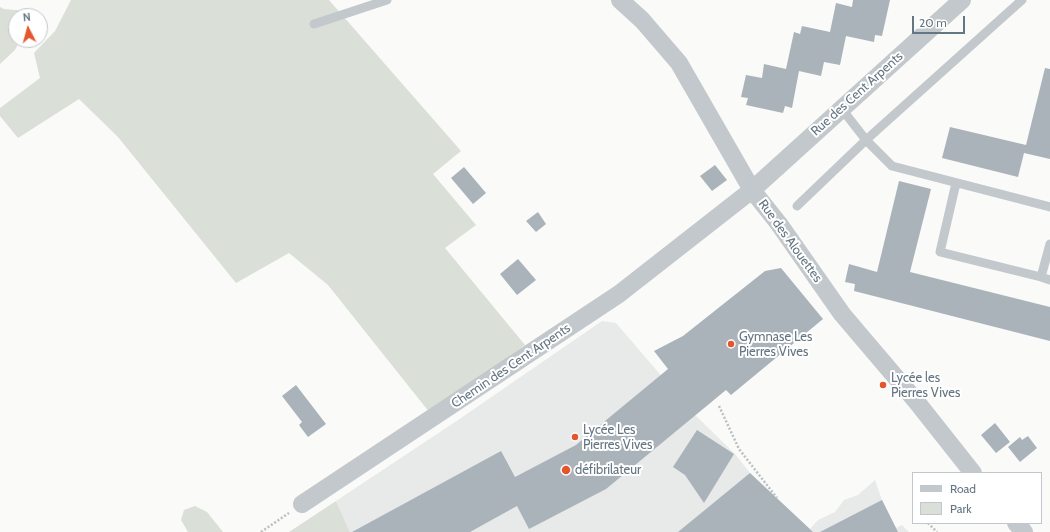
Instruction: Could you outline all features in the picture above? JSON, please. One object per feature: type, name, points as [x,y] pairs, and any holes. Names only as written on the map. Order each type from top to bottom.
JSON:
[{"type":"street","name":"Rue des Alouettes","points":[[620,0],[642,20],[679,63],[752,190],[779,224],[842,314],[972,472]]},
{"type":"street","name":"Rue des Cent Arpents","points":[[752,190],[962,0]]},
{"type":"street","name":"Chemin des Cent Arpents","points":[[302,504],[602,306],[752,190]]},
{"type":"street","points":[[1017,524],[1024,532]]},
{"type":"lane","points":[[314,24],[387,0]]},
{"type":"lane","points":[[797,206],[866,140],[1022,0]]},
{"type":"lane","points":[[841,108],[866,140],[892,166],[1050,207]]},
{"type":"lane","points":[[956,183],[940,252],[1046,278],[1050,244]]},
{"type":"path","points":[[719,406],[739,449],[777,498]]},
{"type":"path","points":[[261,532],[302,504]]},
{"type":"path","points":[[929,524],[937,532]]},
{"type":"shaded area","name":"Lycée Les Pierres Vives","points":[[602,321],[616,323],[695,415],[735,454],[750,473],[810,529],[818,520],[835,512],[844,500],[858,495],[875,480],[882,500],[896,528],[902,525],[909,532],[350,532],[336,501],[458,420]]},
{"type":"green space","points":[[71,0],[329,0],[461,151],[433,174],[476,225],[445,248],[525,345],[430,413],[328,285],[289,253],[236,283],[118,137],[79,99],[18,138],[0,116],[0,108],[40,78],[34,53],[39,48],[48,48],[48,38],[55,31]]},
{"type":"green space","points":[[0,7],[8,9],[8,48],[16,48],[0,64]]},
{"type":"green space","points":[[336,501],[350,532],[289,532]]},
{"type":"green space","points":[[195,506],[207,512],[223,532],[188,532],[181,520],[184,510]]},
{"type":"building","points":[[853,0],[890,0],[882,36],[875,35],[874,42],[846,36],[840,65],[824,62],[821,76],[799,71],[792,108],[785,106],[783,113],[746,105],[748,98],[741,97],[746,75],[762,78],[764,64],[786,69],[794,32],[800,34],[802,26],[830,32],[836,3],[852,7]]},
{"type":"building","points":[[1045,68],[1050,69],[1050,159],[1024,153],[1018,177],[942,158],[950,127],[1026,145]]},
{"type":"building","points":[[715,165],[727,180],[712,191],[700,176]]},
{"type":"building","points":[[464,167],[486,193],[473,204],[451,178]]},
{"type":"building","points":[[899,181],[931,189],[910,272],[1050,307],[1050,341],[854,291],[855,284],[845,282],[849,264],[877,272]]},
{"type":"building","points":[[538,212],[546,224],[536,232],[526,221]]},
{"type":"building","points":[[518,259],[536,280],[517,295],[500,274]]},
{"type":"building","points":[[781,268],[823,319],[731,395],[726,390],[606,489],[529,529],[517,506],[470,532],[352,532],[501,451],[515,477],[576,445],[668,369],[654,351],[683,336],[765,271]]},
{"type":"building","points":[[296,385],[326,424],[308,437],[299,425],[302,422],[282,396]]},
{"type":"building","points":[[995,423],[1010,442],[996,453],[981,435]]},
{"type":"building","points":[[697,430],[734,454],[704,503],[685,475],[673,467]]},
{"type":"building","points":[[1028,436],[1037,448],[1020,462],[1008,447],[1020,437],[1022,440]]},
{"type":"building","points":[[750,473],[813,532],[678,532]]},
{"type":"building","points":[[882,500],[898,532],[820,532]]},
{"type":"place","name":"Gymnase Les Pierres Vives","points":[[731,344]]},
{"type":"place","name":"Lycée les Pierres Vives","points":[[883,385]]},
{"type":"place","name":"Lycée Les Pierres Vives","points":[[575,437]]},
{"type":"place","name":"défibrilateur","points":[[566,470]]}]
